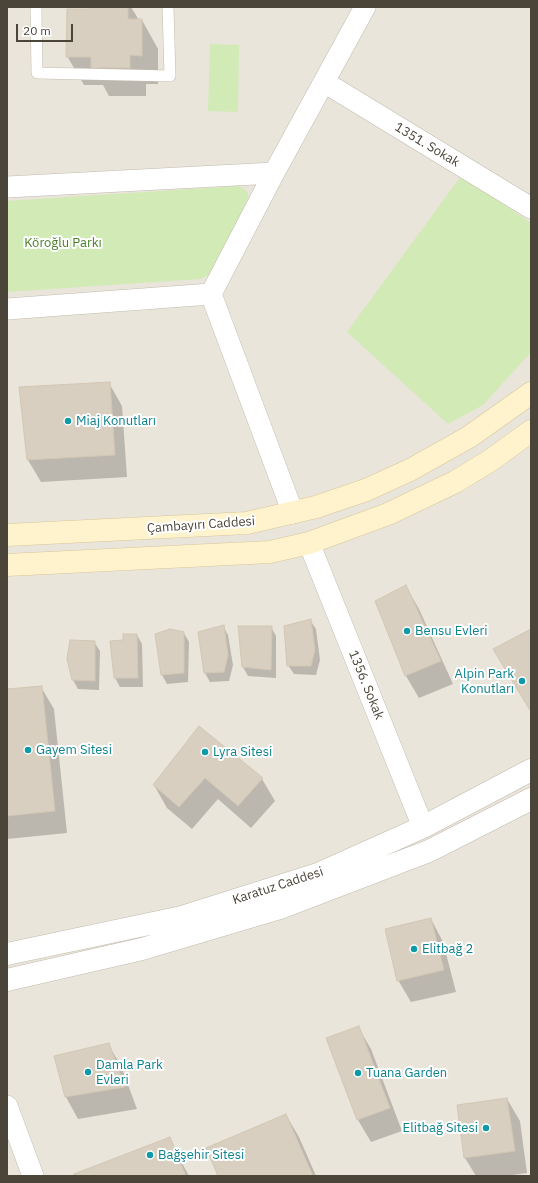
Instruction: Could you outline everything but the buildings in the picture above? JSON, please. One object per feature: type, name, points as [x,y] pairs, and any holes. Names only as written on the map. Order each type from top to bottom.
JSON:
[{"type":"main road","name":"Çambayırı Caddesi","points":[[7,535],[247,523],[316,507],[366,490],[410,470],[469,437],[531,392]]},
{"type":"main road","points":[[7,565],[270,552],[309,543],[388,514],[454,482],[491,460],[531,431]]},
{"type":"street","points":[[293,513],[211,294],[274,173],[365,7]]},
{"type":"street","name":"1351. Sokak","points":[[324,82],[531,208]]},
{"type":"street","points":[[7,187],[274,173]]},
{"type":"street","points":[[7,309],[211,294]]},
{"type":"street","name":"1356. Sokak","points":[[309,543],[423,827]]},
{"type":"street","name":"Karatuz Caddesi","points":[[7,954],[182,917],[318,874],[423,827],[531,770]]},
{"type":"street","name":"Karatuz Caddesi","points":[[7,980],[142,950],[280,908],[429,851],[531,799]]},
{"type":"street","points":[[7,1106],[33,1176]]},
{"type":"lane","points":[[36,7],[37,73],[170,76],[168,7]]},
{"type":"shaded area","points":[[7,7],[531,7],[531,1176],[7,1176]]},
{"type":"green space","points":[[210,44],[239,45],[238,112],[208,111]]},
{"type":"green space","points":[[461,176],[531,223],[531,352],[483,405],[448,424],[347,332]]},
{"type":"green space","name":"Köroğlu Parkı","points":[[237,186],[243,188],[248,193],[248,198],[214,271],[207,276],[200,279],[7,292],[7,201]]},
{"type":"place","name":"Miaj Konutları","points":[[68,421]]},
{"type":"place","name":"Bensu Evleri","points":[[407,631]]},
{"type":"place","name":"Alpin Park Konutları","points":[[522,681]]},
{"type":"place","name":"Gayem Sitesi","points":[[28,750]]},
{"type":"place","name":"Lyra Sitesi","points":[[205,752]]},
{"type":"place","name":"Elitbağ 2","points":[[414,949]]},
{"type":"place","name":"Damla Park Evleri","points":[[88,1072]]},
{"type":"place","name":"Tuana Garden","points":[[358,1073]]},
{"type":"place","name":"Elitbağ Sitesi","points":[[486,1128]]},
{"type":"place","name":"Bağşehir Sitesi","points":[[150,1155]]}]
